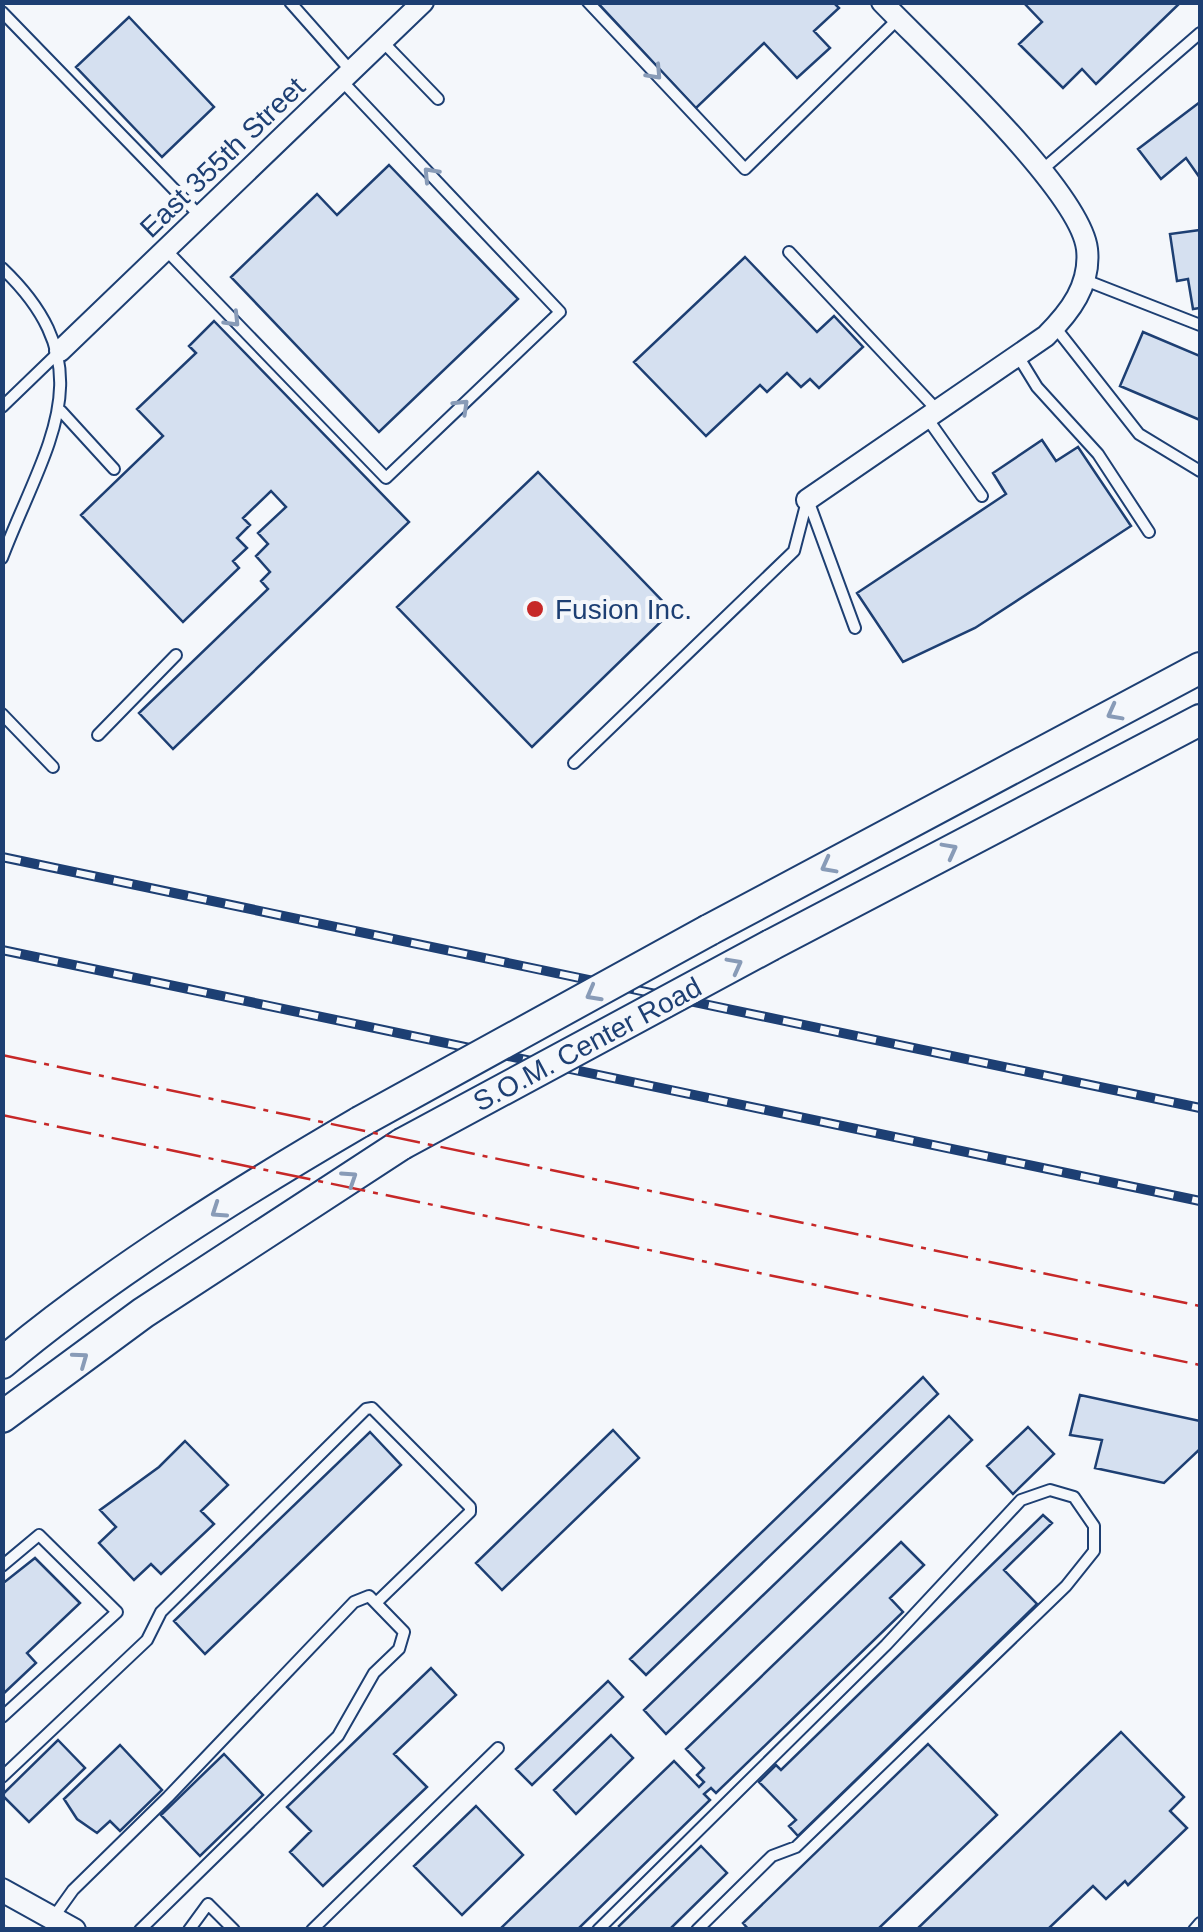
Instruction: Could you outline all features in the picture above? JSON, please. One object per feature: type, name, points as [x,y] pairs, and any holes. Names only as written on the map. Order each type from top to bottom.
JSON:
[{"type":"main road","name":"S.O.M. Center Road","points":[[2,1363],[62,1316],[292,1162],[360,1122],[1200,668]]},
{"type":"main road","name":"S.O.M. Center Road","points":[[2,1417],[143,1313],[402,1144],[1200,720]]},
{"type":"street","name":"East 355th Street","points":[[60,351],[422,2]]},
{"type":"street","points":[[807,500],[1055,327],[1070,312],[1085,280],[1087,248],[1076,216],[1042,170],[882,2]]},
{"type":"street","points":[[2,1890],[64,1924]]},
{"type":"lane","points":[[166,250],[386,478],[560,312],[346,76],[290,2]]},
{"type":"lane","points":[[588,2],[745,168],[898,19]]},
{"type":"lane","points":[[2,12],[200,216]]},
{"type":"lane","points":[[1042,170],[1200,33]]},
{"type":"lane","points":[[382,42],[438,98]]},
{"type":"lane","points":[[790,252],[932,414],[982,496]]},
{"type":"lane","points":[[2,268],[26,290],[60,351],[61,411],[2,558]]},
{"type":"lane","points":[[1085,280],[1200,325]]},
{"type":"lane","points":[[1055,327],[1139,434],[1200,471]]},
{"type":"lane","points":[[2,407],[60,351]]},
{"type":"lane","points":[[1018,356],[1037,387],[1098,454],[1150,532]]},
{"type":"lane","points":[[61,411],[114,470]]},
{"type":"lane","points":[[807,500],[854,628]]},
{"type":"lane","points":[[574,763],[794,552],[807,500]]},
{"type":"lane","points":[[98,735],[176,654]]},
{"type":"lane","points":[[2,714],[53,767]]},
{"type":"lane","points":[[2,1777],[148,1640],[161,1612],[366,1409],[372,1408],[470,1507],[376,1603]]},
{"type":"lane","points":[[598,1930],[886,1645],[1021,1500],[1050,1490],[1074,1497],[1094,1526],[1094,1551],[1066,1586],[796,1847],[772,1856],[697,1930]]},
{"type":"lane","points":[[2,1566],[39,1536],[117,1612],[2,1717]]},
{"type":"lane","points":[[64,1924],[72,1890],[168,1797],[354,1602],[368,1596],[404,1632],[404,1641],[374,1674],[338,1736],[140,1930]]},
{"type":"lane","points":[[312,1930],[498,1748]]},
{"type":"lane","points":[[189,1930],[208,1904],[234,1930]]},
{"type":"lane","points":[[1194,1930],[1200,1923]]},
{"type":"building","points":[[597,2],[833,2],[839,8],[814,31],[830,48],[797,78],[764,43],[696,108]]},
{"type":"building","points":[[1023,2],[1181,2],[1096,84],[1082,69],[1063,88],[1019,44],[1042,22]]},
{"type":"building","points":[[129,17],[214,107],[162,157],[76,67]]},
{"type":"building","points":[[1200,102],[1200,178],[1186,158],[1161,179],[1138,149]]},
{"type":"building","points":[[389,165],[518,299],[379,432],[231,277],[317,194],[337,215]]},
{"type":"building","points":[[1200,230],[1200,308],[1193,309],[1188,279],[1177,281],[1170,234]]},
{"type":"building","points":[[745,257],[817,332],[834,316],[863,347],[819,388],[810,379],[801,387],[787,373],[767,392],[760,385],[706,436],[634,362]]},
{"type":"building","points":[[214,321],[409,522],[173,749],[139,713],[268,589],[261,581],[270,572],[256,556],[268,544],[258,533],[286,507],[271,491],[243,518],[250,525],[237,538],[247,548],[233,561],[239,568],[183,622],[81,515],[163,436],[137,409],[196,353],[189,346]]},
{"type":"building","points":[[1143,332],[1200,356],[1200,420],[1120,386]]},
{"type":"building","points":[[1042,440],[1056,461],[1078,447],[1131,526],[975,628],[903,662],[857,593],[1006,494],[993,473]]},
{"type":"building","name":"Fusion Inc.","points":[[538,472],[672,611],[532,747],[397,607]]},
{"type":"building","points":[[923,1377],[938,1394],[646,1675],[630,1659]]},
{"type":"building","points":[[1080,1395],[1200,1421],[1200,1449],[1164,1483],[1095,1468],[1102,1440],[1070,1435]]},
{"type":"building","points":[[949,1416],[972,1440],[666,1734],[644,1710]]},
{"type":"building","points":[[1028,1427],[1054,1454],[1013,1494],[987,1466]]},
{"type":"building","points":[[613,1430],[639,1458],[502,1590],[476,1563]]},
{"type":"building","points":[[370,1432],[401,1465],[205,1654],[174,1621]]},
{"type":"building","points":[[185,1441],[228,1485],[201,1511],[214,1524],[161,1574],[151,1564],[134,1580],[99,1543],[116,1527],[100,1510],[159,1467]]},
{"type":"building","points":[[1043,1515],[1052,1523],[1004,1570],[1037,1604],[798,1836],[789,1826],[796,1820],[759,1782],[776,1765],[781,1770]]},
{"type":"building","points":[[901,1542],[924,1565],[890,1598],[903,1612],[716,1793],[711,1788],[704,1794],[710,1800],[577,1930],[499,1930],[674,1761],[699,1787],[704,1782],[697,1775],[704,1768],[686,1749]]},
{"type":"building","points":[[35,1558],[80,1603],[27,1653],[36,1663],[2,1695],[2,1584]]},
{"type":"building","points":[[431,1668],[456,1695],[394,1754],[427,1787],[323,1886],[290,1852],[311,1831],[287,1807]]},
{"type":"building","points":[[608,1681],[623,1697],[532,1785],[516,1769]]},
{"type":"building","points":[[1121,1732],[1184,1797],[1170,1811],[1187,1828],[1128,1885],[1125,1881],[1106,1899],[1093,1886],[1047,1930],[916,1930]]},
{"type":"building","points":[[611,1735],[633,1758],[576,1814],[554,1790]]},
{"type":"building","points":[[58,1740],[85,1768],[29,1822],[2,1795]]},
{"type":"building","points":[[928,1744],[997,1815],[877,1930],[749,1930],[743,1923]]},
{"type":"building","points":[[120,1745],[162,1790],[120,1831],[110,1821],[97,1833],[77,1819],[64,1799]]},
{"type":"building","points":[[224,1754],[263,1795],[200,1856],[161,1815]]},
{"type":"building","points":[[476,1806],[523,1855],[462,1915],[414,1866]]},
{"type":"building","points":[[701,1846],[727,1873],[669,1930],[623,1930],[619,1926]]},
{"type":"railway","points":[[2,857],[1200,1108]]},
{"type":"railway","points":[[2,950],[1200,1201]]},
{"type":"power","points":[[2,1055],[1200,1306]]},
{"type":"power","points":[[2,1115],[1200,1365]]},
{"type":"place","name":"Fusion Inc.","points":[[535,609]]}]
